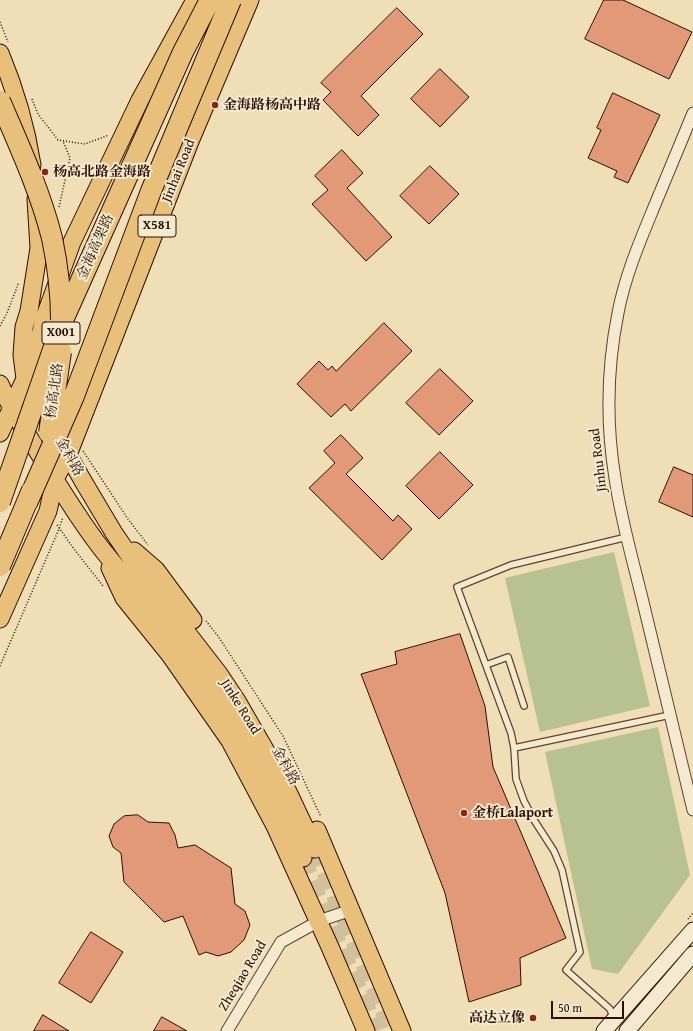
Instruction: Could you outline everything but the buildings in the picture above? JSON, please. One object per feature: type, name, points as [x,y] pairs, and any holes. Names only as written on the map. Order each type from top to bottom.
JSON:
[{"type":"highway","name":"金海高架路","points":[[0,502],[64,318],[183,52],[210,0]]},
{"type":"highway","points":[[27,503],[74,396],[151,191],[231,0]]},
{"type":"highway","name":"杨高北路","points":[[0,100],[42,204],[52,239],[61,301],[62,347],[55,400],[46,450],[27,503],[0,566]]},
{"type":"main road","points":[[0,433],[35,357],[44,319],[72,242],[140,100],[195,0]]},
{"type":"main road","name":"Jinhai Road","points":[[0,619],[48,511],[55,479],[68,455],[191,139],[250,0]]},
{"type":"main road","name":"X001","points":[[4,48],[10,76],[27,132],[35,179],[38,248],[29,311],[24,327],[22,355],[25,379]]},
{"type":"main road","name":"金科路","points":[[25,379],[141,584]]},
{"type":"main road","points":[[0,384],[11,408]]},
{"type":"main road","name":"金科路","points":[[11,408],[78,515],[101,548],[124,598],[170,655],[230,741],[275,826],[319,921],[366,1031]]},
{"type":"main road","name":"金科路","points":[[114,534],[156,570],[233,675],[297,787],[402,1031]]},
{"type":"main road","name":"金科路","points":[[101,548],[141,584]]},
{"type":"main road","name":"Jinke Road","points":[[141,584],[193,638],[238,701],[282,779],[309,854]]},
{"type":"street","name":"Jinhu Road","points":[[693,113],[639,243],[627,278],[618,311],[612,347],[609,381],[610,444],[615,480],[627,537],[693,810]]},
{"type":"street","name":"Zheqiao Road","points":[[227,1031],[281,942],[319,921],[351,910]]},
{"type":"street","points":[[604,1031],[693,930]]},
{"type":"street","points":[[627,1031],[693,954]]},
{"type":"lane","points":[[614,1019],[610,1009],[566,970],[580,952],[562,870],[554,851],[534,820],[524,801],[516,779],[514,748],[511,733],[457,587],[511,565],[627,537]]},
{"type":"lane","points":[[486,666],[508,657],[524,706]]},
{"type":"lane","points":[[514,748],[670,715]]},
{"type":"path","points":[[0,22],[4,48]]},
{"type":"path","points":[[29,93],[38,114],[58,140],[85,144],[109,134]]},
{"type":"path","points":[[58,211],[70,158],[63,141]]},
{"type":"path","points":[[60,528],[74,549],[107,591]]},
{"type":"green space","points":[[614,552],[650,706],[540,732],[505,578]]},
{"type":"green space","points":[[658,727],[690,875],[618,974],[592,969],[545,752]]},
{"type":"tunnel","points":[[315,849],[392,1031]]},
{"type":"tunnel","points":[[303,858],[317,895],[377,1031]]},
{"type":"place","name":"金海路杨高中路","points":[[215,105]]},
{"type":"place","name":"杨高北路金海路","points":[[45,172]]},
{"type":"place","name":"金桥Lalaport","points":[[464,813]]},
{"type":"place","name":"高达立像","points":[[533,1018]]}]
